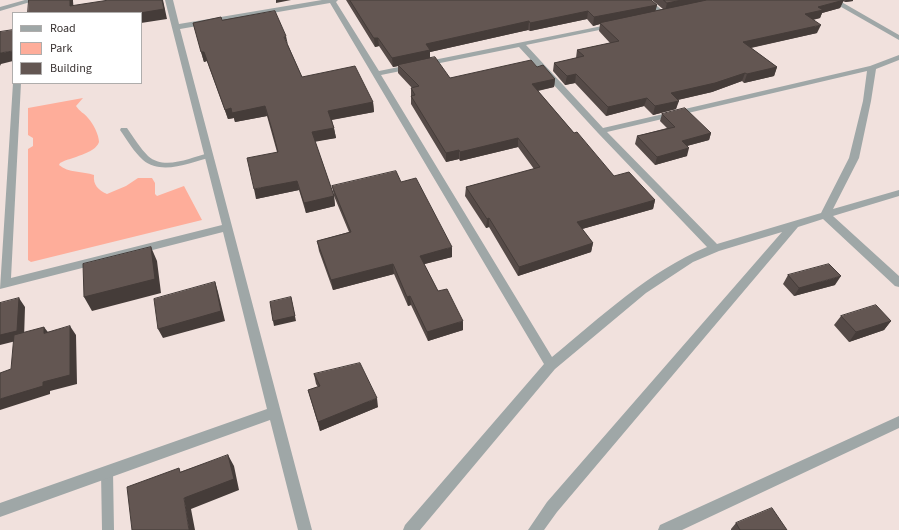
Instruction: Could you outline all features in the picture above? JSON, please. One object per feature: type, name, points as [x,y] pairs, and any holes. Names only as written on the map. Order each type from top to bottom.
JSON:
[{"type":"street","points":[[0,9],[33,0]]},
{"type":"street","points":[[170,0],[305,530]]},
{"type":"street","points":[[176,27],[333,0],[551,365]]},
{"type":"street","points":[[646,0],[664,15]]},
{"type":"street","points":[[834,0],[899,38]]},
{"type":"street","points":[[21,3],[21,12]]},
{"type":"street","points":[[376,74],[619,24]]},
{"type":"street","points":[[522,44],[601,131],[715,248]]},
{"type":"street","points":[[601,131],[836,74],[872,68],[899,57]]},
{"type":"street","points":[[825,215],[854,158],[867,101],[872,68]]},
{"type":"street","points":[[17,84],[2,285],[228,227]]},
{"type":"street","points":[[410,530],[551,365],[642,290],[689,259],[715,248],[899,193]]},
{"type":"street","points":[[825,215],[899,283]]},
{"type":"street","points":[[535,530],[552,507],[794,225]]},
{"type":"street","points":[[0,510],[276,412]]},
{"type":"street","points":[[665,530],[899,422]]},
{"type":"lane","points":[[124,130],[147,160],[158,164],[168,165],[209,155]]},
{"type":"lane","points":[[107,472],[108,530]]},
{"type":"green space","points":[[83,98],[76,106],[92,123],[97,133],[99,142],[93,150],[60,163],[59,165],[71,171],[94,175],[94,182],[97,187],[107,194],[126,186],[138,178],[152,178],[155,183],[155,194],[157,196],[184,186],[202,220],[31,262],[28,260],[28,149],[33,146],[33,138],[28,135],[28,108]]},
{"type":"building","points":[[29,0],[70,0],[70,6],[109,0],[162,0],[164,9],[142,13],[28,12]]},
{"type":"building","points":[[350,0],[651,0],[657,5],[594,17],[588,11],[530,23],[529,21],[426,44],[430,50],[392,58],[378,38],[374,38]]},
{"type":"building","points":[[664,0],[682,0],[667,3]]},
{"type":"building","points":[[707,0],[844,0],[818,7],[823,10],[805,14],[821,25],[743,42],[777,67],[747,74],[745,73],[715,83],[671,93],[679,101],[655,106],[647,98],[608,107],[576,74],[567,76],[554,63],[584,56],[577,50],[619,41],[600,23]]},
{"type":"building","points":[[275,11],[286,36],[284,37],[302,77],[355,66],[373,102],[328,111],[334,128],[312,132],[334,196],[304,203],[297,181],[254,189],[247,158],[278,152],[265,106],[232,113],[231,108],[225,110],[204,52],[201,52],[193,23],[221,17],[222,20]]},
{"type":"building","points":[[12,30],[12,51],[0,53],[0,32]]},
{"type":"building","points":[[435,57],[450,78],[531,60],[537,67],[543,65],[555,79],[532,84],[574,133],[577,132],[614,176],[629,172],[655,200],[577,222],[593,243],[519,267],[489,218],[487,219],[466,187],[540,167],[518,138],[460,152],[459,150],[446,153],[411,96],[415,95],[411,88],[419,86],[398,65]]},
{"type":"building","points":[[685,108],[711,133],[682,141],[689,148],[657,157],[637,136],[675,127],[662,114]]},
{"type":"building","points":[[396,171],[401,182],[416,178],[452,247],[420,256],[438,291],[447,289],[463,321],[427,332],[410,296],[407,297],[393,264],[331,280],[317,241],[351,232],[332,186]]},
{"type":"building","points":[[151,247],[155,279],[84,297],[83,264]]},
{"type":"building","points":[[829,264],[841,276],[799,288],[788,275]]},
{"type":"building","points":[[215,282],[221,311],[158,329],[154,299]]},
{"type":"building","points":[[291,297],[295,316],[273,321],[270,302]]},
{"type":"building","points":[[19,298],[17,331],[0,335],[0,303]]},
{"type":"building","points":[[876,305],[891,321],[856,332],[841,316]]},
{"type":"building","points":[[70,326],[70,375],[43,382],[43,386],[0,399],[0,373],[11,369],[14,335],[44,327],[44,333]]},
{"type":"building","points":[[360,363],[377,398],[318,422],[308,390],[320,386],[314,374]]},
{"type":"building","points":[[228,455],[234,479],[184,498],[189,530],[132,530],[127,487],[179,468],[180,472]]},
{"type":"building","points":[[772,508],[787,530],[740,530],[736,523]]}]
